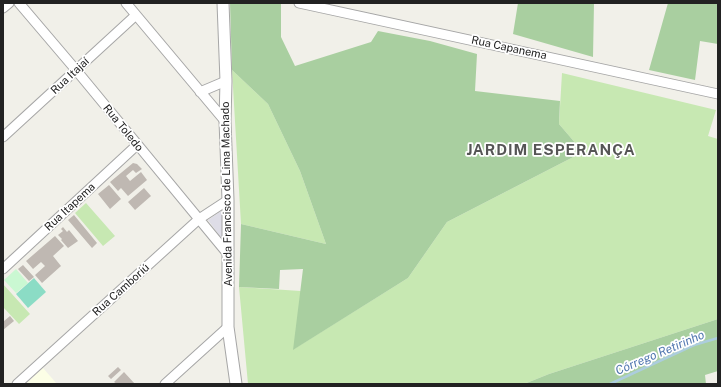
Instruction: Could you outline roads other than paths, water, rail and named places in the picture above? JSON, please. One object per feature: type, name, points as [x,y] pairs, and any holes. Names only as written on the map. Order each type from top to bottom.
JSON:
[{"type":"street","points":[[3,8],[9,3]]},
{"type":"street","name":"Rua Toledo","points":[[18,3],[76,70],[227,253]]},
{"type":"street","points":[[126,3],[225,122]]},
{"type":"street","name":"Avenida Francisco de Lima Machado","points":[[223,3],[228,200],[228,327],[236,384]]},
{"type":"street","name":"Rua Capanema","points":[[299,3],[718,94]]},
{"type":"street","name":"Rua Itajaí","points":[[3,137],[136,15]]},
{"type":"street","points":[[200,92],[226,81]]},
{"type":"street","name":"Rua Itapema","points":[[3,269],[137,145]]},
{"type":"street","name":"Rua Camboriú","points":[[17,384],[199,219],[228,200]]},
{"type":"street","points":[[165,384],[228,327]]},
{"type":"waterway","name":"Córrego Retirinho","points":[[610,384],[694,345],[718,338]]},
{"type":"district","name":"JARDIM ESPERANÇA","points":[[551,150]]}]
